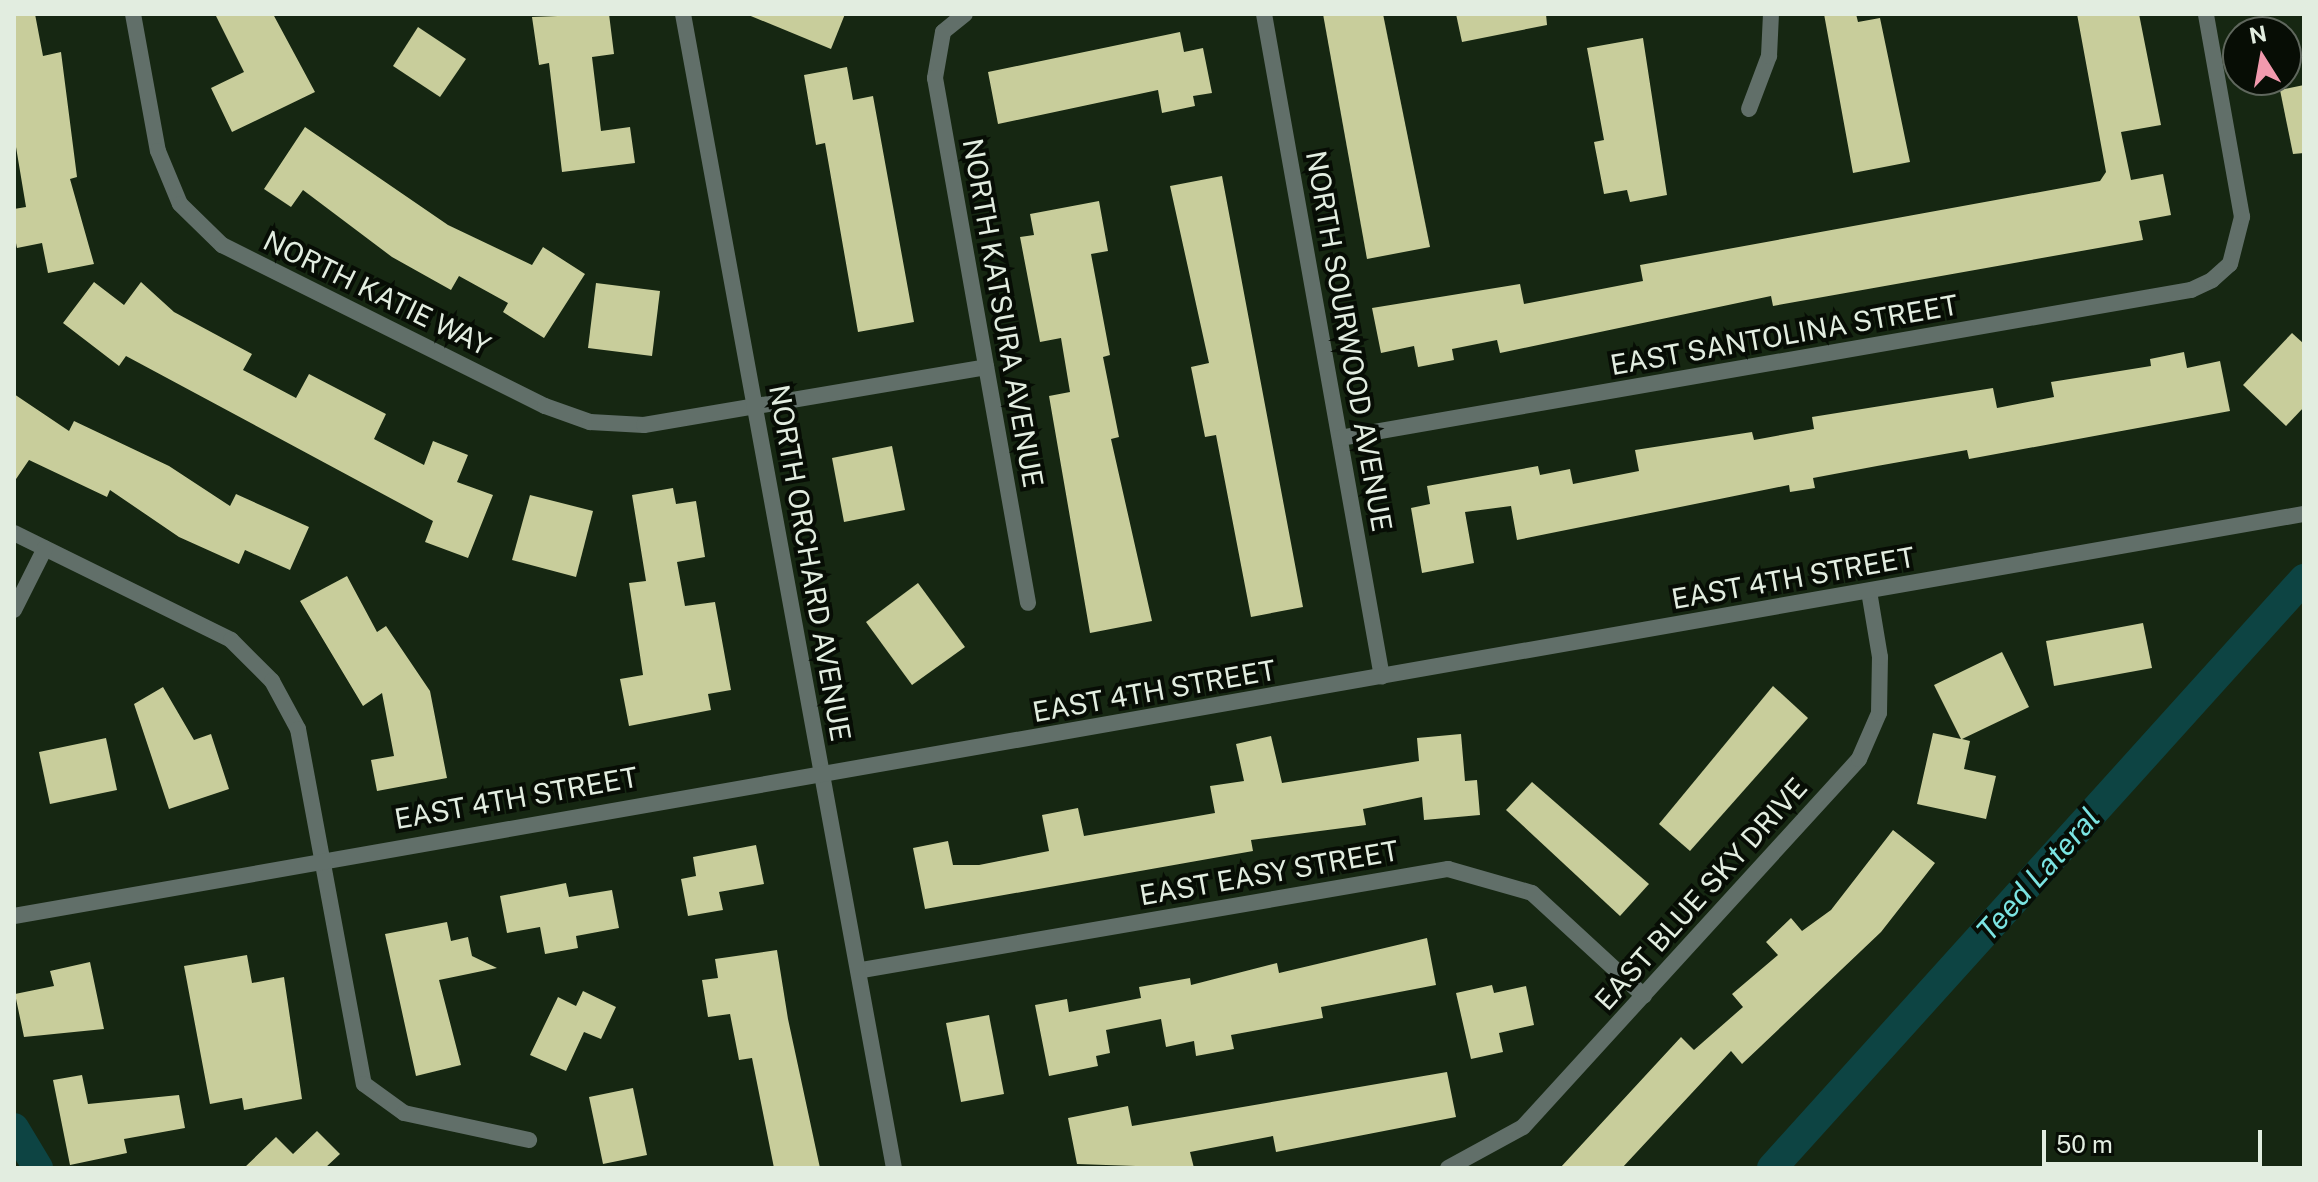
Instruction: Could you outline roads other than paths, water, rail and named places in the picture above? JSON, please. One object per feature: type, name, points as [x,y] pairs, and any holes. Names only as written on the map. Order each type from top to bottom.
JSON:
[{"type":"street","name":"NORTH KATIE WAY","points":[[133,14],[158,151],[180,204],[222,245],[590,422],[644,425],[986,367]]},
{"type":"street","name":"NORTH ORCHARD AVENUE","points":[[683,14],[756,406],[808,729],[822,770],[862,970],[894,1168]]},
{"type":"street","name":"NORTH KATSURA AVENUE","points":[[965,14],[943,32],[935,78],[1028,603]]},
{"type":"street","name":"NORTH SOURWOOD AVENUE","points":[[1264,14],[1382,677]]},
{"type":"street","points":[[1749,109],[1769,56],[1771,14]]},
{"type":"street","name":"EAST SANTOLINA STREET","points":[[1340,438],[2191,290],[2230,264],[2242,217],[2206,14]]},
{"type":"street","name":"EAST 4TH STREET","points":[[14,916],[822,770],[870,768],[2304,514]]},
{"type":"street","points":[[14,533],[231,640],[272,681],[298,729],[318,859],[364,1084],[404,1113],[529,1140]]},
{"type":"street","points":[[14,610],[45,548]]},
{"type":"street","name":"EAST BLUE SKY DRIVE","points":[[1448,1168],[1523,1127],[1859,759],[1879,713],[1880,657],[1869,591]]},
{"type":"street","name":"EAST EASY STREET","points":[[862,970],[1448,869],[1532,893],[1644,996]]},
{"type":"waterway","name":"Teed Lateral","points":[[1772,1168],[2304,579]]},
{"type":"waterway","name":"Teed Lateral","points":[[14,1128],[38,1168]]}]
